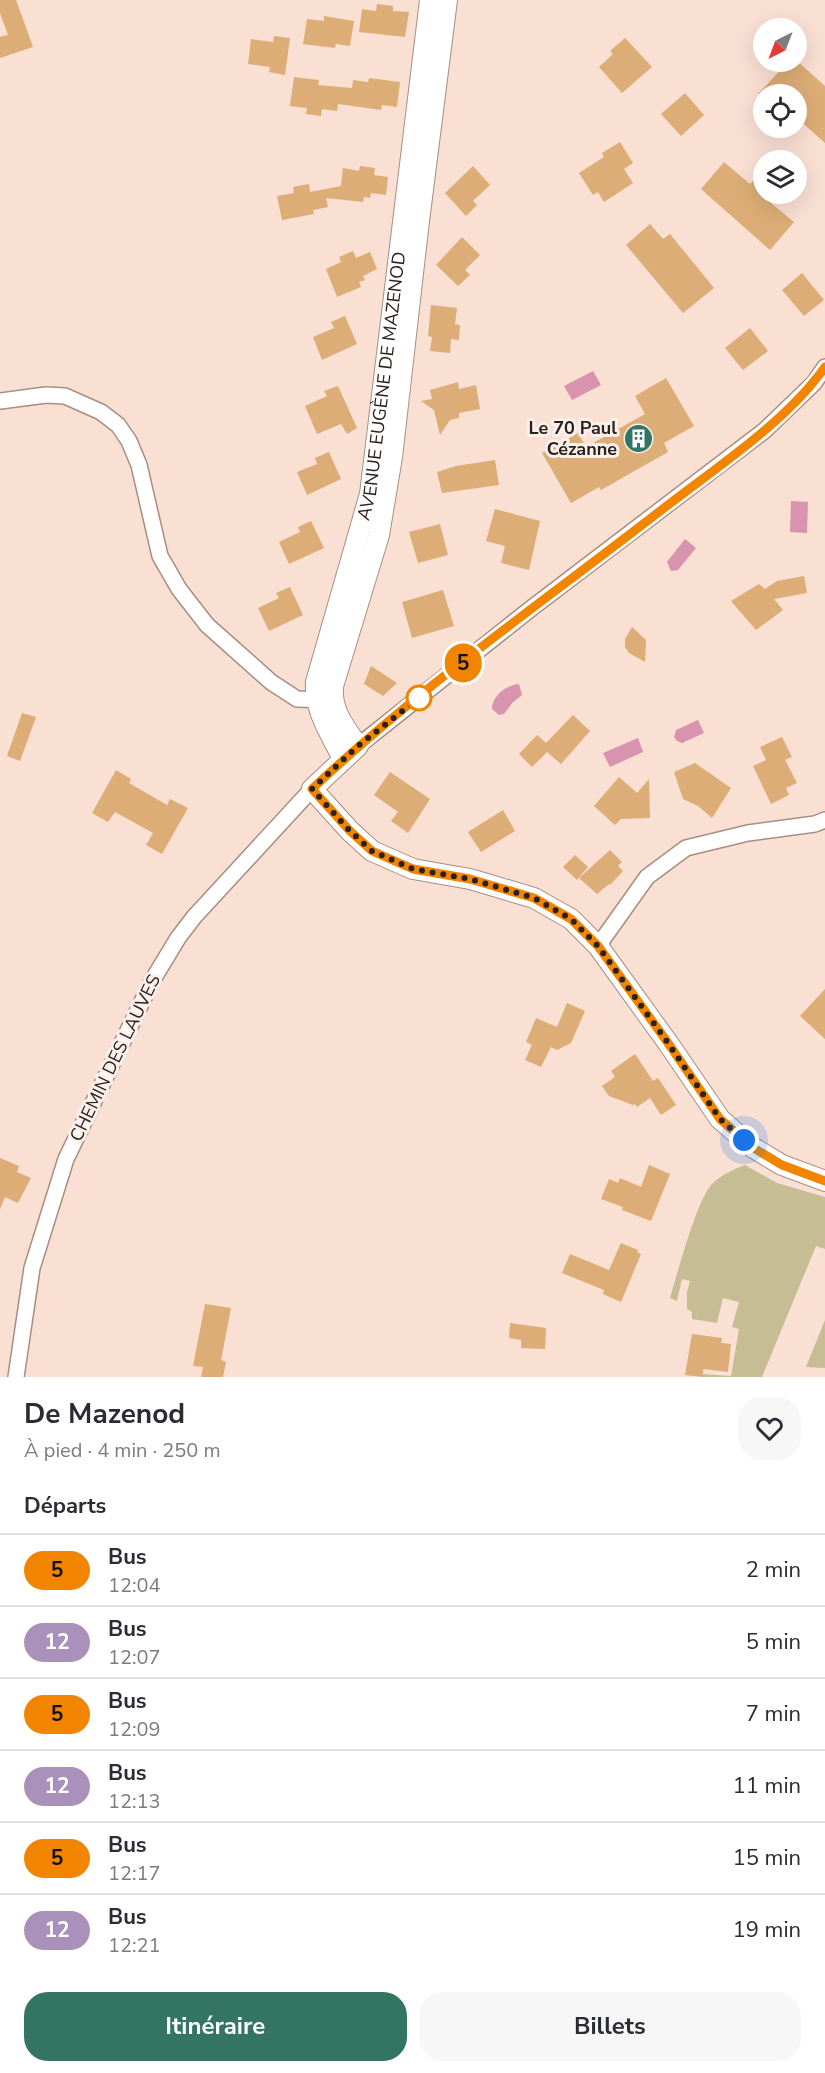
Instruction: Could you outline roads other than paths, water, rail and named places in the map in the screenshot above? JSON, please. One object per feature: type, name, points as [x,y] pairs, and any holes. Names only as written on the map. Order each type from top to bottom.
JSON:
[{"type":"street","name":"AVENUE EUGÈNE DE MAZENOD","points":[[324,700],[316,682],[370,494],[430,0]]},
{"type":"street","name":"AVENUE EUGÈNE DE MAZENOD","points":[[343,759],[322,718],[324,700],[333,687],[379,535],[392,457],[447,0]]},
{"type":"street","points":[[825,367],[814,383],[764,431],[533,607],[358,746],[312,789],[350,831],[372,851],[413,869],[470,879],[534,898],[571,919],[598,946],[720,1119],[752,1147],[782,1165],[825,1181]]},
{"type":"street","points":[[0,401],[46,395],[66,396],[101,412],[118,425],[129,441],[139,465],[160,556],[179,589],[227,645],[271,682],[297,699],[324,700],[358,746]]},
{"type":"street","name":"CHEMIN DES LAUVES","points":[[16,1377],[32,1268],[66,1159],[152,981],[178,938],[194,917],[312,789]]},
{"type":"street","points":[[598,946],[647,877],[686,848],[748,833],[815,824],[825,820]]},
{"type":"place","name":"Le 70 Paul Cézanne","points":[[638,438]]}]
